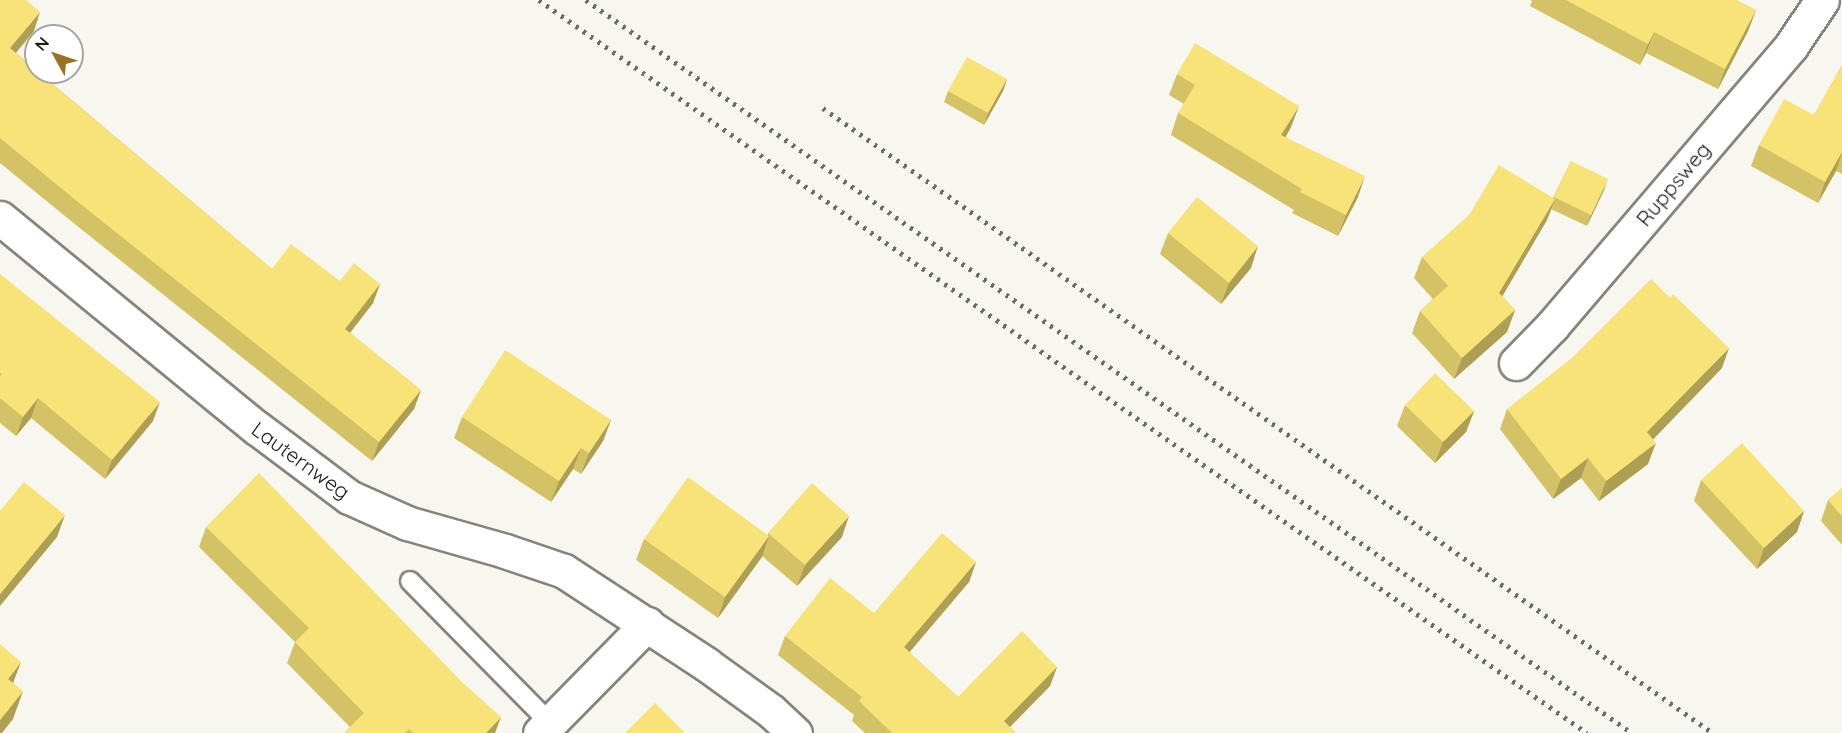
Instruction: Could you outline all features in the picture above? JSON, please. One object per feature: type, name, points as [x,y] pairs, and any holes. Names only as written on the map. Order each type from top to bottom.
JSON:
[{"type":"street","name":"Ruppsweg","points":[[1516,363],[1552,326],[1791,46],[1822,0]]},
{"type":"street","name":"Lauternweg","points":[[0,218],[248,421],[349,497],[407,523],[506,551],[564,572],[647,624],[771,711],[795,733]]},
{"type":"street","points":[[545,728],[647,624]]},
{"type":"lane","points":[[410,581],[545,728]]},
{"type":"building","points":[[0,0],[26,0],[40,12],[30,24],[24,24],[24,31],[10,48],[24,60],[24,84],[52,84],[272,269],[291,244],[340,281],[354,263],[380,284],[345,329],[421,390],[379,442],[0,138]]},
{"type":"building","points":[[1566,0],[1736,0],[1756,10],[1725,69],[1654,32],[1648,44]]},
{"type":"building","points":[[1195,43],[1299,106],[1281,135],[1365,176],[1346,215],[1300,192],[1302,189],[1178,113],[1195,85],[1177,74]]},
{"type":"building","points":[[967,57],[1007,79],[988,113],[948,91]]},
{"type":"building","points":[[1842,65],[1842,152],[1825,182],[1759,145],[1784,99],[1814,115]]},
{"type":"building","points":[[1571,161],[1608,179],[1591,215],[1554,197]]},
{"type":"building","points":[[1499,165],[1555,199],[1499,293],[1515,310],[1462,358],[1420,311],[1448,286],[1422,257],[1469,215]]},
{"type":"building","points":[[1197,197],[1258,246],[1229,283],[1168,233]]},
{"type":"building","points":[[0,274],[160,402],[112,460],[38,398],[23,417],[0,398],[0,376],[2,374],[0,373]]},
{"type":"building","points":[[1651,279],[1670,298],[1673,294],[1729,348],[1647,432],[1656,443],[1606,481],[1588,458],[1561,479],[1507,409],[1573,357]]},
{"type":"building","points":[[505,350],[611,420],[589,453],[581,448],[559,481],[462,417]]},
{"type":"building","points":[[1435,373],[1474,411],[1443,442],[1405,405]]},
{"type":"building","points":[[1742,443],[1804,511],[1764,548],[1701,480]]},
{"type":"building","points":[[259,473],[463,683],[501,717],[486,733],[413,733],[409,729],[405,733],[344,733],[364,713],[295,642],[309,628],[206,527]]},
{"type":"building","points":[[688,477],[769,536],[725,597],[644,539]]},
{"type":"building","points":[[24,482],[65,515],[0,594],[0,511]]},
{"type":"building","points":[[812,483],[849,516],[805,565],[768,533]]},
{"type":"building","points":[[1842,488],[1842,516],[1828,500]]},
{"type":"building","points":[[942,533],[976,562],[904,647],[958,697],[1022,631],[1057,667],[1004,721],[1016,733],[892,733],[859,701],[862,697],[785,636],[830,578],[874,613]]},
{"type":"building","points":[[0,644],[21,662],[8,679],[23,691],[0,720]]},
{"type":"building","points":[[655,703],[685,733],[625,733]]},
{"type":"railway","points":[[539,0],[1587,733]]},
{"type":"railway","points":[[586,0],[1632,733]]},
{"type":"railway","points":[[823,108],[1713,733]]}]
